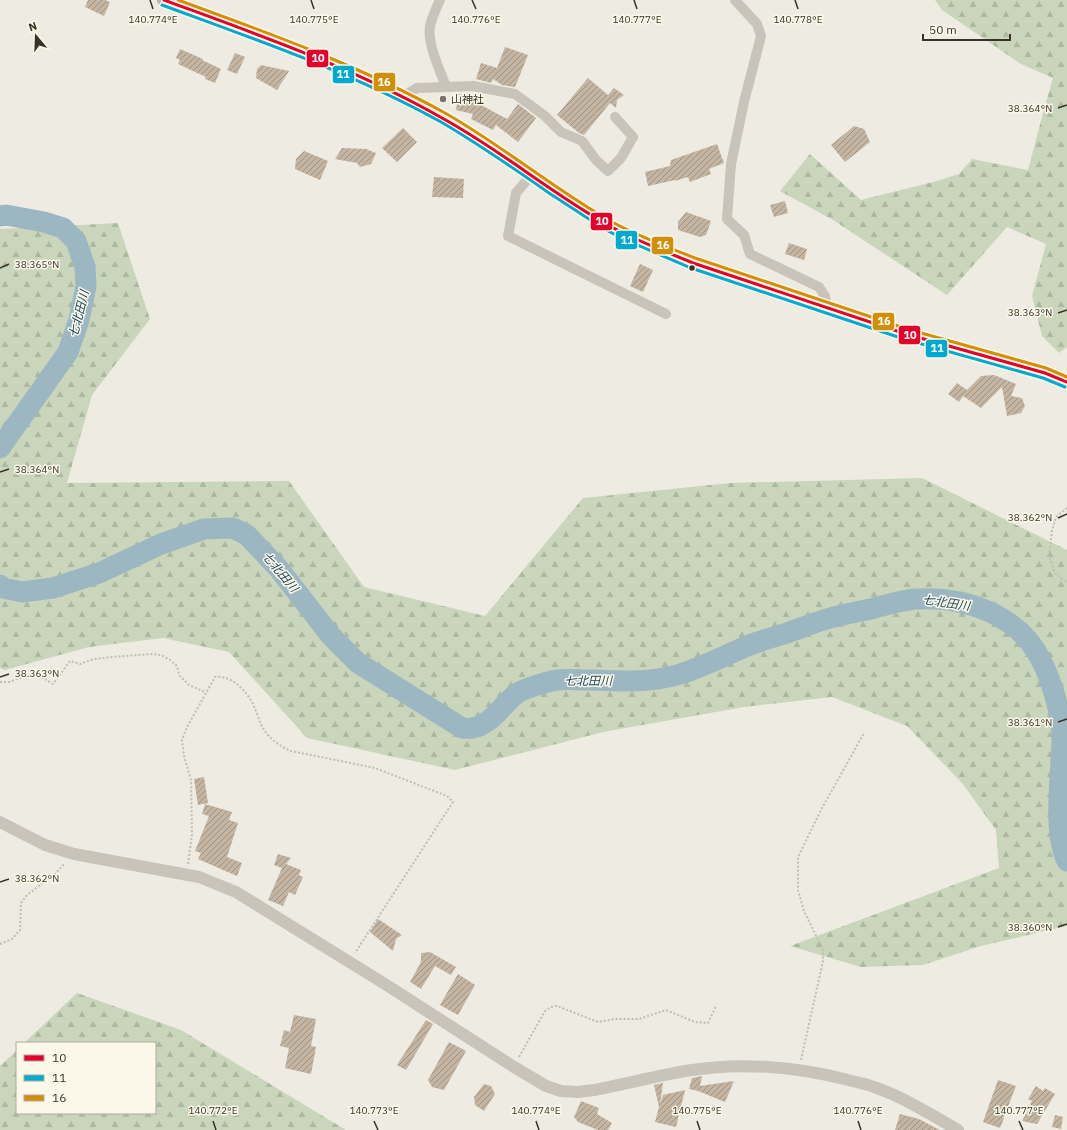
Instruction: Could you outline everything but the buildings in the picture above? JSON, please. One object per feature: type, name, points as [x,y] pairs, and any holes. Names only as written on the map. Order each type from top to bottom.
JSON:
[{"type":"main road","points":[[164,0],[263,37],[342,69],[403,97],[442,117],[484,142],[609,225],[669,253],[693,263],[906,334],[1045,373],[1067,382]]},
{"type":"street","points":[[440,0],[434,13],[430,28],[430,38],[446,87]]},
{"type":"street","points":[[735,0],[757,24],[761,36],[744,102],[731,164],[727,219],[744,235],[750,254],[819,287],[824,296],[827,308]]},
{"type":"street","points":[[403,97],[417,88],[473,86],[515,94],[545,116],[561,132],[582,141],[596,160],[608,171],[621,158],[633,137],[615,117]]},
{"type":"street","points":[[532,174],[516,193],[508,236],[666,314]]},
{"type":"street","points":[[0,822],[45,845],[74,854],[190,875],[236,892],[514,1067],[546,1086],[561,1091],[578,1092],[594,1090],[692,1070],[725,1066],[748,1066],[798,1070],[823,1074],[874,1087],[918,1108],[958,1130]]},
{"type":"path","points":[[1067,508],[1056,517],[1052,531],[1049,556],[1054,573],[1067,583]]},
{"type":"path","points":[[0,682],[9,682],[34,673],[53,684],[70,661],[80,664],[94,659],[151,654],[161,655],[170,660],[177,666],[180,675],[189,685],[206,692]]},
{"type":"path","points":[[190,875],[188,861],[192,835],[191,780],[184,756],[182,740],[187,726],[215,677],[223,676],[238,684],[253,703],[265,731],[282,748],[375,768],[447,796],[454,802],[349,962]]},
{"type":"path","points":[[798,1070],[823,961],[822,950],[804,911],[798,890],[798,857],[820,810],[864,733]]},
{"type":"path","points":[[0,944],[12,940],[20,930],[21,903],[27,895],[56,873],[74,854]]},
{"type":"path","points":[[514,1067],[544,1010],[551,1007],[557,1006],[598,1022],[615,1019],[639,1019],[666,1010],[694,1022],[708,1023],[716,1006]]},
{"type":"green space","points":[[935,0],[1067,0],[1067,347],[1059,353],[1042,336],[1032,296],[1046,244],[1007,227],[947,295],[833,220],[780,191],[810,154],[861,200],[959,174],[972,159],[1028,170],[1053,78],[1021,64],[942,10]]},
{"type":"green space","points":[[118,223],[150,319],[92,395],[67,483],[289,481],[364,587],[485,616],[583,498],[730,483],[922,478],[1067,550],[1067,926],[981,946],[923,965],[861,967],[790,946],[999,868],[996,830],[962,783],[907,726],[832,697],[744,707],[603,732],[455,770],[307,738],[229,652],[163,638],[89,647],[5,670],[0,668],[0,229]]},
{"type":"green space","points":[[77,993],[181,1030],[346,1130],[0,1130],[0,1066],[16,1051],[16,1114],[156,1114],[156,1042],[25,1042]]},
{"type":"waterway","name":"七北田川","points":[[0,216],[6,215],[44,222],[63,228],[76,241],[85,267],[86,286],[79,320],[68,352],[0,448]]},
{"type":"waterway","name":"七北田川","points":[[0,585],[3,588],[22,592],[53,588],[99,573],[161,544],[204,529],[233,528],[247,535],[279,569],[331,636],[358,663],[462,728],[471,728],[486,723],[519,692],[533,686],[556,680],[634,681],[666,678],[695,669],[752,644],[840,615],[917,599],[954,601],[972,605],[1005,620],[1019,631],[1031,644],[1041,660],[1049,678],[1058,707],[1062,736],[1059,817],[1062,848],[1067,861]]},
{"type":"transit line","name":"10","points":[[164,0],[306,53],[375,83],[409,100],[485,144],[589,213],[620,231],[651,246],[693,263],[906,334],[1045,373],[1067,382]]},
{"type":"transit line","name":"16","points":[[178,0],[314,51],[413,96],[445,113],[487,139],[549,182],[612,222],[653,241],[695,258],[907,329],[1046,368],[1067,377]]},
{"type":"transit line","name":"11","points":[[162,5],[304,58],[408,104],[469,139],[608,231],[691,268],[904,339],[1043,378],[1065,387]]},
{"type":"place","name":"山神社","points":[[443,99]]}]
